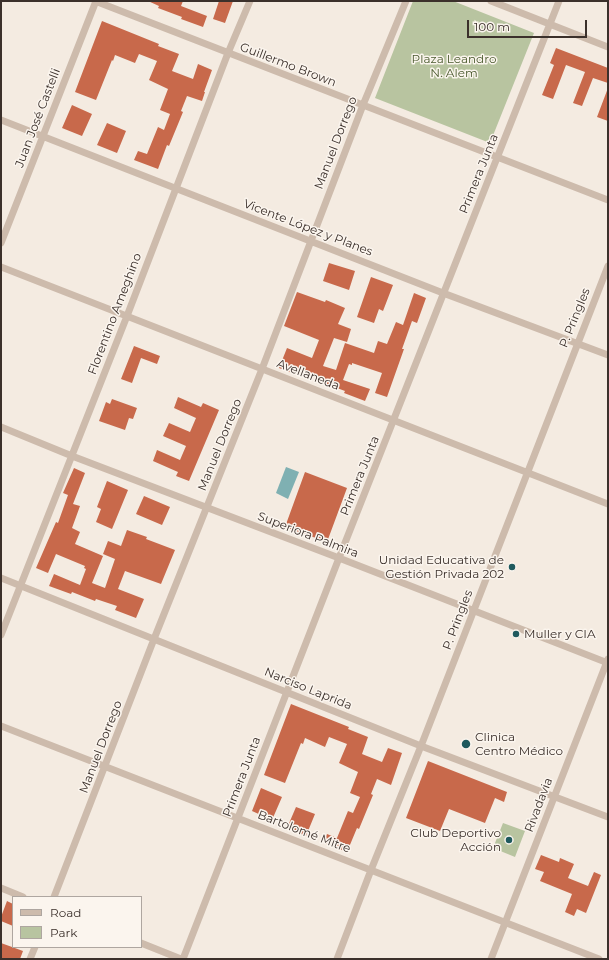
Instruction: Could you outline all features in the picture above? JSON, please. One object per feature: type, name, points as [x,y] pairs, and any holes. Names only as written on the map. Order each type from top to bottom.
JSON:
[{"type":"street","name":"Guillermo Brown","points":[[96,1],[608,200]]},
{"type":"street","name":"Juan José Castelli","points":[[1,243],[96,1]]},
{"type":"street","name":"Florentino Ameghino","points":[[1,636],[127,316],[228,53],[250,1]]},
{"type":"street","name":"Manuel Dorrego","points":[[54,896],[154,639],[262,369],[310,240],[363,105],[406,1]]},
{"type":"street","points":[[491,1],[608,46]]},
{"type":"street","name":"Primera Junta","points":[[182,959],[339,558],[395,420],[443,293],[560,1]]},
{"type":"street","name":"Vicente López y Planes","points":[[1,120],[443,293],[608,355]]},
{"type":"street","name":"P. Pringles","points":[[336,959],[421,746],[608,266]]},
{"type":"street","name":"Avellaneda","points":[[1,267],[608,504]]},
{"type":"street","name":"Superiora Palmira","points":[[1,427],[72,456],[608,662]]},
{"type":"street","name":"Narciso Laprida","points":[[1,578],[421,746],[608,817]]},
{"type":"street","name":"Rivadavia","points":[[491,959],[608,662]]},
{"type":"street","name":"Bartolomé Mitre","points":[[1,726],[599,959]]},
{"type":"street","points":[[1,888],[21,896]]},
{"type":"street","points":[[142,943],[182,959]]},
{"type":"street","points":[[30,959],[35,948]]},
{"type":"green space","name":"Plaza Leandro N. Alem","points":[[413,1],[453,1],[534,33],[490,143],[375,98]]},
{"type":"green space","name":"Club Deportivo Acción","points":[[503,823],[525,831],[515,857],[493,848]]},
{"type":"water","points":[[286,467],[299,472],[288,499],[276,493]]},
{"type":"building","points":[[148,1],[183,1],[181,6],[207,16],[203,27],[181,19],[182,17],[158,8],[159,6]]},
{"type":"building","points":[[219,1],[233,1],[225,23],[213,19]]},
{"type":"building","points":[[102,21],[159,44],[158,46],[179,54],[172,71],[193,79],[198,64],[212,70],[202,101],[187,96],[181,111],[183,112],[169,146],[167,145],[158,169],[134,160],[138,151],[147,154],[158,127],[164,130],[170,114],[160,110],[168,89],[149,80],[157,61],[139,54],[135,63],[115,55],[96,100],[75,92]]},
{"type":"building","points":[[556,48],[608,68],[608,83],[593,78],[582,106],[573,103],[585,72],[566,65],[553,99],[542,95],[554,65],[550,63]]},
{"type":"building","points":[[608,88],[608,121],[597,117]]},
{"type":"building","points":[[72,105],[92,114],[82,136],[62,128]]},
{"type":"building","points":[[107,123],[126,131],[117,153],[97,145]]},
{"type":"building","points":[[329,263],[355,271],[349,290],[323,281]]},
{"type":"building","points":[[371,277],[393,285],[383,311],[379,309],[374,323],[357,317]]},
{"type":"building","points":[[297,292],[325,302],[326,300],[345,308],[338,324],[351,329],[347,342],[334,338],[323,366],[336,370],[345,343],[374,353],[378,341],[387,344],[396,322],[403,325],[414,293],[426,298],[417,323],[412,321],[387,397],[375,393],[382,373],[352,363],[352,365],[349,364],[343,380],[370,389],[365,401],[344,393],[345,391],[321,382],[322,380],[301,371],[300,376],[279,368],[287,348],[312,358],[319,340],[284,326]]},
{"type":"building","points":[[134,346],[160,356],[157,364],[141,358],[132,383],[121,379]]},
{"type":"building","points":[[178,397],[201,407],[203,403],[219,410],[189,481],[176,476],[178,472],[153,461],[157,450],[180,460],[186,446],[163,436],[169,423],[190,432],[196,418],[174,408]]},
{"type":"building","points":[[112,399],[137,408],[133,419],[129,418],[125,430],[99,421],[106,402],[110,404]]},
{"type":"building","points":[[74,468],[85,473],[73,504],[80,506],[72,528],[80,532],[75,544],[103,556],[92,583],[105,588],[115,559],[103,554],[108,541],[121,546],[127,530],[147,537],[146,539],[175,550],[161,584],[125,571],[118,589],[144,599],[136,618],[115,610],[117,606],[96,599],[95,601],[72,592],[71,594],[49,586],[54,574],[80,585],[86,569],[84,568],[85,566],[56,554],[48,573],[36,568],[56,522],[58,523],[68,495],[63,493]]},
{"type":"building","points":[[305,472],[347,488],[327,542],[285,527]]},
{"type":"building","points":[[107,481],[128,490],[112,529],[96,522],[101,509],[97,507]]},
{"type":"building","points":[[144,496],[170,507],[162,525],[136,514]]},
{"type":"building","points":[[291,704],[349,727],[348,729],[368,737],[362,754],[382,762],[388,748],[402,753],[391,785],[377,779],[371,794],[373,795],[359,829],[357,828],[347,852],[324,843],[327,834],[337,838],[348,811],[353,813],[360,797],[350,793],[358,772],[339,763],[347,744],[329,737],[325,747],[305,738],[303,744],[301,743],[285,783],[264,775]]},
{"type":"building","points":[[428,761],[507,792],[504,802],[495,798],[485,823],[449,809],[440,831],[406,818]]},
{"type":"building","points":[[261,788],[282,797],[272,820],[252,811]]},
{"type":"building","points":[[296,807],[315,814],[306,836],[287,828]]},
{"type":"building","points":[[541,855],[559,862],[560,858],[574,864],[568,878],[588,886],[594,872],[601,875],[586,913],[577,909],[574,916],[565,912],[572,894],[540,881],[544,872],[535,869]]},
{"type":"building","points":[[7,901],[12,904],[12,926],[1,921]]},
{"type":"building","points":[[1,943],[23,951],[20,959],[1,959]]},
{"type":"place","name":"Unidad Educativa de Gestión Privada 202","points":[[512,567]]},
{"type":"place","name":"Muller y CIA","points":[[516,634]]},
{"type":"place","name":"Clinica Centro Médico","points":[[466,744]]},
{"type":"place","name":"Club Deportivo Acción","points":[[509,840]]}]
